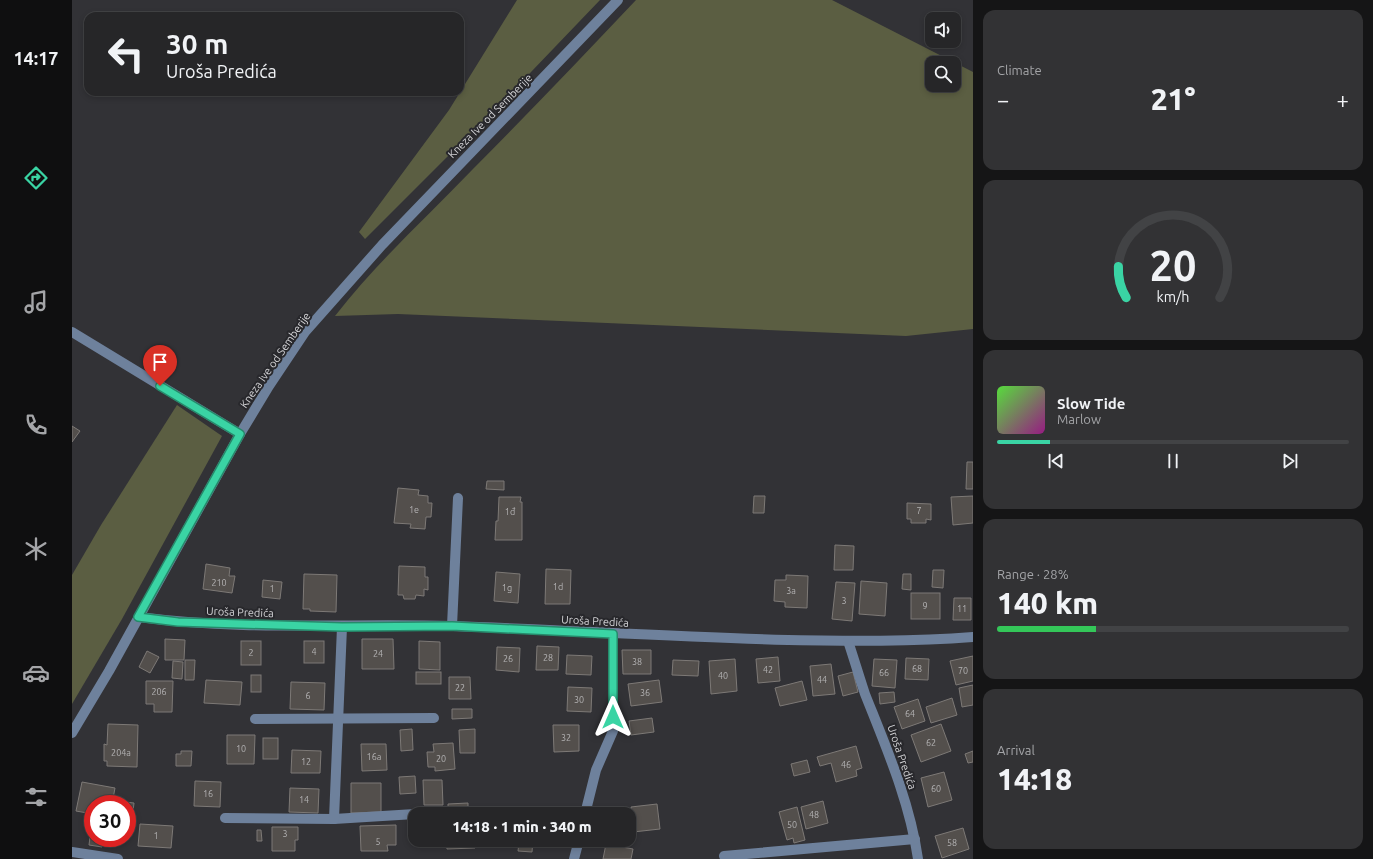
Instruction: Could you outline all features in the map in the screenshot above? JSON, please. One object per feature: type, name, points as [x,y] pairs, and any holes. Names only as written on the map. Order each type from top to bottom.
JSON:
[{"type":"street","name":"Kneza Ive od Semberije","points":[[72,733],[109,671],[240,434],[269,386],[305,332],[352,278],[456,167],[554,68],[618,0]]},
{"type":"street","points":[[72,332],[240,434]]},
{"type":"street","points":[[452,626],[458,498]]},
{"type":"street","name":"Uroša Predića","points":[[138,617],[178,622],[342,627],[452,626],[613,634],[848,641],[922,641],[973,637]]},
{"type":"street","points":[[334,819],[342,627]]},
{"type":"street","points":[[587,807],[596,770],[613,731],[613,634]]},
{"type":"street","name":"Uroša Predića","points":[[848,641],[865,692],[890,754],[916,839],[918,859]]},
{"type":"street","points":[[255,719],[337,720],[434,718]]},
{"type":"street","points":[[225,818],[334,819],[408,814]]},
{"type":"street","points":[[724,856],[916,839]]},
{"type":"street","points":[[574,859],[577,847]]},
{"type":"street","points":[[72,852],[118,859]]},
{"type":"green space","points":[[517,0],[600,0],[508,96],[365,239],[359,232],[449,110],[458,96],[464,96],[464,86]]},
{"type":"green space","points":[[636,0],[832,0],[942,56],[925,56],[925,92],[961,92],[961,66],[973,72],[973,329],[906,336],[398,314],[335,316],[384,259],[514,128]]},
{"type":"green space","points":[[177,405],[222,436],[122,619],[72,704],[72,575],[101,525]]},
{"type":"building","points":[[72,426],[80,431],[72,442]]},
{"type":"building","points":[[967,462],[973,462],[973,489],[966,489]]},
{"type":"building","points":[[487,481],[504,481],[504,490],[486,489]]},
{"type":"building","points":[[398,488],[419,490],[418,495],[428,496],[428,503],[432,503],[431,517],[426,517],[425,529],[410,528],[411,524],[394,523]]},
{"type":"building","points":[[754,496],[765,496],[764,513],[753,513]]},
{"type":"building","points":[[973,496],[973,523],[953,525],[951,497]]},
{"type":"building","points":[[499,497],[521,497],[522,540],[495,540],[496,521],[498,521]]},
{"type":"building","points":[[907,503],[931,504],[931,520],[926,519],[926,523],[911,523],[911,519],[907,519]]},
{"type":"building","points":[[835,545],[854,546],[853,570],[834,570]]},
{"type":"building","points":[[206,564],[230,568],[229,576],[235,576],[232,593],[203,589]]},
{"type":"building","points":[[399,566],[425,567],[425,577],[428,577],[428,590],[424,589],[424,596],[416,595],[415,599],[404,599],[403,595],[398,595]]},
{"type":"building","points":[[546,569],[571,570],[570,604],[545,604]]},
{"type":"building","points":[[933,570],[944,570],[943,588],[932,587]]},
{"type":"building","points":[[496,572],[520,574],[518,603],[494,601]]},
{"type":"building","points":[[304,574],[337,575],[336,612],[310,611],[310,609],[303,609]]},
{"type":"building","points":[[903,574],[911,574],[911,590],[902,589]]},
{"type":"building","points":[[786,575],[808,576],[807,608],[785,607],[785,602],[774,601],[775,580],[786,580]]},
{"type":"building","points":[[263,580],[282,582],[280,599],[262,597]]},
{"type":"building","points":[[861,581],[887,583],[885,616],[859,614]]},
{"type":"building","points":[[836,582],[855,583],[852,621],[832,619]]},
{"type":"building","points":[[911,593],[940,593],[940,619],[911,619]]},
{"type":"building","points":[[954,598],[971,598],[971,620],[953,620]]},
{"type":"building","points":[[165,639],[185,640],[184,660],[165,660]]},
{"type":"building","points":[[362,639],[393,639],[394,669],[362,669]]},
{"type":"building","points":[[241,641],[261,641],[261,665],[241,665]]},
{"type":"building","points":[[304,641],[324,641],[324,663],[304,663]]},
{"type":"building","points":[[419,641],[440,642],[440,670],[419,669]]},
{"type":"building","points":[[537,646],[559,647],[558,670],[536,670]]},
{"type":"building","points":[[497,647],[520,648],[519,672],[496,670]]},
{"type":"building","points":[[622,650],[651,650],[651,674],[623,674]]},
{"type":"building","points":[[147,651],[159,657],[150,673],[139,667]]},
{"type":"building","points":[[567,655],[592,656],[591,675],[566,674]]},
{"type":"building","points":[[973,656],[973,681],[956,685],[950,661]]},
{"type":"building","points":[[778,657],[780,681],[758,683],[756,659]]},
{"type":"building","points":[[906,658],[929,659],[928,680],[905,679]]},
{"type":"building","points":[[735,659],[737,691],[711,694],[709,661]]},
{"type":"building","points":[[874,659],[897,660],[895,688],[872,686]]},
{"type":"building","points":[[185,660],[195,660],[194,680],[185,680]]},
{"type":"building","points":[[673,660],[699,661],[698,676],[672,675]]},
{"type":"building","points":[[173,661],[183,662],[182,679],[172,678]]},
{"type":"building","points":[[831,664],[835,694],[813,696],[810,666]]},
{"type":"building","points":[[416,672],[441,672],[441,684],[416,684]]},
{"type":"building","points":[[853,672],[858,692],[843,696],[838,676]]},
{"type":"building","points":[[251,675],[261,675],[261,692],[251,692]]},
{"type":"building","points":[[449,677],[470,677],[471,699],[449,699]]},
{"type":"building","points":[[206,680],[242,682],[240,705],[204,703]]},
{"type":"building","points":[[659,680],[662,702],[631,706],[628,684]]},
{"type":"building","points":[[146,681],[173,681],[172,712],[154,712],[154,704],[146,704]]},
{"type":"building","points":[[802,681],[807,700],[780,706],[775,688]]},
{"type":"building","points":[[291,682],[325,683],[324,710],[290,709]]},
{"type":"building","points":[[973,685],[973,705],[962,707],[959,688]]},
{"type":"building","points":[[568,687],[592,688],[591,712],[567,711]]},
{"type":"building","points":[[894,692],[895,702],[880,704],[879,693]]},
{"type":"building","points":[[952,698],[957,715],[931,723],[926,707]]},
{"type":"building","points":[[918,699],[925,721],[902,729],[894,707]]},
{"type":"building","points":[[452,709],[472,709],[472,718],[452,719]]},
{"type":"building","points":[[652,718],[654,732],[631,735],[629,721]]},
{"type":"building","points":[[108,724],[138,725],[137,767],[107,766],[107,761],[104,761],[104,744],[107,745]]},
{"type":"building","points":[[941,724],[951,751],[921,762],[911,735]]},
{"type":"building","points":[[553,725],[579,725],[579,751],[554,752]]},
{"type":"building","points":[[412,729],[413,750],[401,751],[400,730]]},
{"type":"building","points":[[475,729],[475,753],[460,753],[459,730]]},
{"type":"building","points":[[227,735],[255,735],[254,764],[227,764]]},
{"type":"building","points":[[263,738],[278,738],[278,759],[263,759]]},
{"type":"building","points":[[453,743],[455,769],[435,771],[435,767],[428,767],[427,752],[434,752],[433,744]]},
{"type":"building","points":[[361,744],[386,744],[387,770],[362,771]]},
{"type":"building","points":[[856,746],[862,768],[856,770],[857,776],[836,782],[831,763],[820,766],[817,757]]},
{"type":"building","points":[[292,750],[321,751],[320,773],[291,773]]},
{"type":"building","points":[[181,751],[192,751],[191,766],[176,766],[176,754],[181,754]]},
{"type":"building","points":[[973,751],[973,762],[968,763],[965,754]]},
{"type":"building","points":[[807,760],[810,772],[794,776],[791,764]]},
{"type":"building","points":[[944,772],[952,800],[928,807],[921,778]]},
{"type":"building","points":[[415,776],[416,793],[400,794],[399,777]]},
{"type":"building","points":[[423,780],[442,780],[443,805],[424,805]]},
{"type":"building","points":[[195,781],[221,782],[220,807],[194,806]]},
{"type":"building","points":[[82,782],[115,788],[114,795],[84,795],[84,812],[76,811]]},
{"type":"building","points":[[351,783],[381,783],[381,812],[351,813]]},
{"type":"building","points":[[290,788],[319,789],[318,813],[289,812]]},
{"type":"building","points":[[823,801],[828,823],[806,829],[801,807]]},
{"type":"building","points":[[468,803],[468,807],[448,807],[448,804]]},
{"type":"building","points":[[657,804],[660,829],[636,832],[636,807],[631,807]]},
{"type":"building","points":[[797,807],[805,840],[794,843],[793,838],[787,840],[779,812]]},
{"type":"building","points":[[140,824],[173,826],[171,848],[138,846]]},
{"type":"building","points":[[396,825],[396,845],[387,845],[388,851],[361,851],[360,826]]},
{"type":"building","points":[[272,827],[298,827],[298,840],[295,840],[295,851],[272,851]]},
{"type":"building","points":[[963,828],[969,849],[942,858],[935,836]]},
{"type":"building","points":[[257,830],[261,830],[262,841],[257,841]]},
{"type":"building","points":[[447,847],[475,848],[447,849]]},
{"type":"building","points":[[518,847],[532,847],[532,852],[518,851]]},
{"type":"building","points":[[605,847],[622,847],[633,849],[631,859],[603,859]]},
{"type":"route","points":[[160,386],[240,434],[138,617],[178,622],[342,627],[452,626],[613,634],[613,717]]}]
